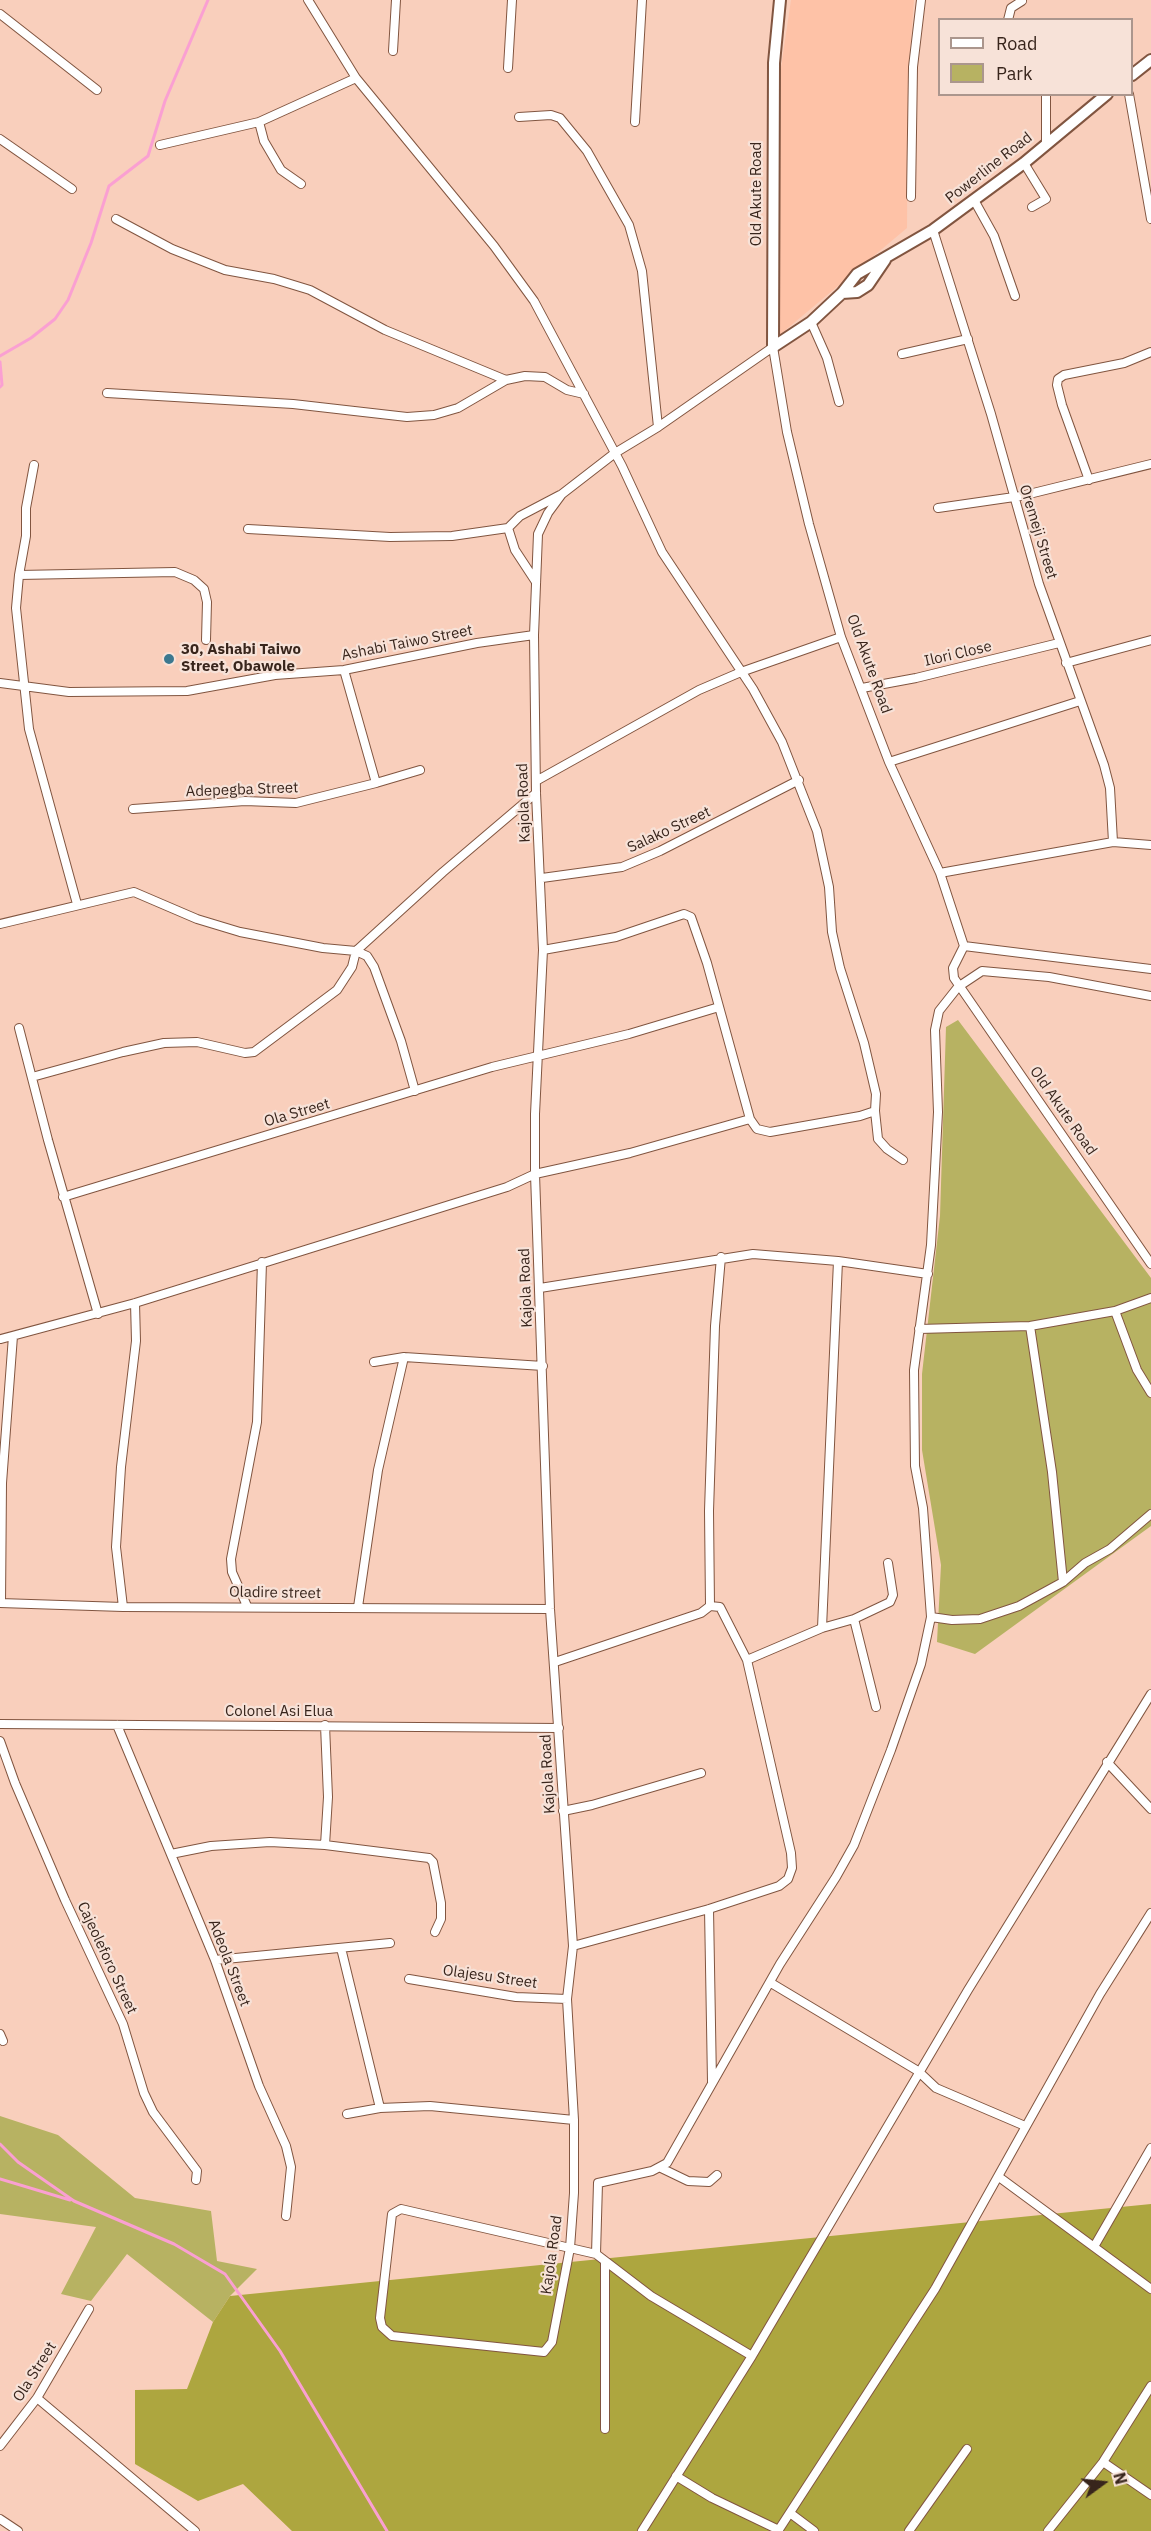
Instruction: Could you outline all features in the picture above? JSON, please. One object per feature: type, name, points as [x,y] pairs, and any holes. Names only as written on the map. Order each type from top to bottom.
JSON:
[{"type":"street","points":[[308,0],[356,78],[494,246],[534,301],[615,453],[663,552],[764,709],[799,780],[816,831],[829,887],[832,932],[840,968],[864,1043],[876,1094],[878,1139],[887,1149],[903,1160]]},
{"type":"street","points":[[393,51],[396,0]]},
{"type":"street","points":[[508,68],[512,0]]},
{"type":"street","points":[[635,122],[642,0]]},
{"type":"street","name":"Old Akute Road","points":[[780,0],[774,63],[773,348],[779,398],[841,637],[888,762],[940,873],[964,946]]},
{"type":"street","points":[[911,197],[912,98],[921,0]]},
{"type":"street","points":[[1008,18],[1011,8],[1022,1]]},
{"type":"street","points":[[0,14],[97,90]]},
{"type":"street","points":[[1133,74],[1151,60]]},
{"type":"street","points":[[160,145],[259,122],[356,78]]},
{"type":"street","points":[[1046,96],[1046,143]]},
{"type":"street","name":"Powerline Road","points":[[773,348],[811,322],[842,293],[857,274],[885,260],[933,230],[1024,163],[1105,96]]},
{"type":"street","points":[[1129,96],[1151,219]]},
{"type":"street","points":[[519,117],[551,115],[560,118],[587,151],[629,225],[642,271],[658,427]]},
{"type":"street","points":[[259,122],[264,141],[281,170],[301,184]]},
{"type":"street","points":[[0,139],[72,189]]},
{"type":"street","points":[[1024,163],[1046,199],[1032,207]]},
{"type":"street","points":[[974,200],[994,236],[1015,296]]},
{"type":"street","points":[[116,219],[172,249],[225,270],[274,279],[310,290],[385,330],[506,380]]},
{"type":"street","name":"Oremeji Street","points":[[933,230],[968,339],[1012,497],[1059,643],[1104,765],[1110,788],[1113,842]]},
{"type":"street","name":"Powerline Road","points":[[842,293],[857,292],[868,285],[885,260]]},
{"type":"street","points":[[811,322],[827,358],[839,402]]},
{"type":"street","points":[[902,354],[968,339]]},
{"type":"street","name":"Kajola Road","points":[[570,2248],[407,2210],[396,2210],[392,2214],[380,2318],[382,2327],[392,2336],[536,2353],[544,2352],[552,2342],[570,2248],[574,2193],[574,2120],[567,1999],[573,1946],[550,1610],[535,1174],[534,1114],[543,950],[542,878],[536,793],[534,635],[538,534],[548,513],[562,494],[615,453],[658,427],[773,348]]},
{"type":"street","points":[[1089,480],[1062,405],[1057,385],[1058,379],[1064,375],[1124,363],[1151,352]]},
{"type":"street","points":[[107,393],[293,404],[407,417],[434,415],[458,408],[506,380],[525,376],[545,377],[567,390],[584,394]]},
{"type":"street","points":[[34,465],[26,508],[26,536],[16,608],[29,729],[77,904]]},
{"type":"street","points":[[938,508],[1012,497],[1151,465]]},
{"type":"street","points":[[248,529],[390,537],[452,536],[508,528],[528,511],[562,494]]},
{"type":"street","points":[[508,528],[515,549],[536,582]]},
{"type":"street","points":[[19,575],[175,572],[194,580],[204,589],[207,602],[206,640]]},
{"type":"street","name":"Ashabi Taiwo Street","points":[[0,683],[102,693],[187,691],[275,675],[344,670],[477,643],[534,635]]},
{"type":"street","points":[[536,781],[647,717],[741,672],[841,637]]},
{"type":"street","points":[[1066,663],[1151,640]]},
{"type":"street","name":"Ilori Close","points":[[862,688],[916,678],[1059,643]]},
{"type":"street","points":[[344,670],[376,783]]},
{"type":"street","points":[[888,762],[1080,701]]},
{"type":"street","name":"Adepegba Street","points":[[133,809],[245,801],[296,803],[420,770]]},
{"type":"street","name":"Salako Street","points":[[542,878],[622,867],[660,851],[799,780]]},
{"type":"street","points":[[32,1077],[164,1043],[197,1042],[245,1053],[254,1052],[337,990],[352,967],[357,951],[443,872],[536,793]]},
{"type":"street","points":[[940,873],[1113,842],[1151,845]]},
{"type":"street","points":[[0,924],[134,892],[197,919],[240,932],[323,948],[357,951],[366,956],[374,967],[401,1041],[415,1091]]},
{"type":"street","points":[[543,950],[616,937],[684,914],[691,917],[750,1119],[758,1129],[770,1132],[852,1118],[875,1111]]},
{"type":"street","points":[[958,987],[953,968],[964,946],[1151,969]]},
{"type":"street","points":[[596,2254],[598,2183],[661,2168],[667,2163],[780,1964],[854,1845],[921,1664],[931,1617],[923,1508],[915,1466],[914,1370],[928,1274],[938,1112],[935,1030],[939,1011],[958,987],[982,971],[1050,978],[1151,996]]},
{"type":"street","name":"Old Akute Road","points":[[958,987],[1151,1264]]},
{"type":"street","name":"Ola Street","points":[[63,1197],[538,1054],[606,1040],[718,1007]]},
{"type":"street","points":[[19,1028],[63,1197],[98,1314]]},
{"type":"street","points":[[0,1339],[135,1303],[507,1187],[535,1174],[620,1156],[750,1119]]},
{"type":"street","points":[[540,1288],[721,1257],[753,1254],[838,1261],[928,1274]]},
{"type":"street","points":[[710,1606],[709,1511],[715,1326],[721,1257]]},
{"type":"street","points":[[822,1628],[838,1261]]},
{"type":"street","points":[[247,1606],[232,1572],[231,1559],[257,1422],[262,1262]]},
{"type":"street","points":[[919,1329],[1030,1326],[1115,1311],[1151,1298]]},
{"type":"street","points":[[123,1607],[116,1547],[121,1467],[136,1341],[135,1303]]},
{"type":"street","points":[[1115,1311],[1137,1370],[1151,1394]]},
{"type":"street","points":[[1030,1326],[1052,1472],[1063,1582]]},
{"type":"street","points":[[1,1603],[1,1484],[13,1336]]},
{"type":"street","points":[[374,1362],[404,1357],[543,1366]]},
{"type":"street","points":[[358,1607],[378,1470],[404,1357]]},
{"type":"street","points":[[931,1617],[952,1620],[980,1619],[1019,1606],[1063,1582],[1085,1563],[1110,1549],[1151,1514]]},
{"type":"street","points":[[747,1660],[822,1628],[854,1619],[890,1602],[893,1594],[888,1563]]},
{"type":"street","name":"Oladire street","points":[[1,1603],[123,1607],[247,1606],[550,1610]]},
{"type":"street","points":[[555,1662],[701,1613],[710,1606],[720,1607],[728,1618],[747,1660],[775,1777],[792,1868],[788,1879],[779,1886],[709,1909],[573,1946]]},
{"type":"street","points":[[854,1619],[876,1707]]},
{"type":"street","points":[[642,2531],[752,2356],[918,2072],[1151,1694]]},
{"type":"street","name":"Colonel Asi Elua","points":[[0,1724],[559,1728]]},
{"type":"street","name":"Adeola Street","points":[[117,1725],[215,1960],[259,2086],[286,2146],[291,2167],[286,2216]]},
{"type":"street","points":[[325,1725],[328,1797],[325,1845]]},
{"type":"street","name":"Cajeoleforo Street","points":[[0,1741],[15,1783],[65,1900],[123,2024],[144,2093],[153,2112],[196,2171],[196,2180]]},
{"type":"street","points":[[1107,1762],[1151,1809]]},
{"type":"street","points":[[563,1811],[701,1773]]},
{"type":"street","points":[[171,1854],[211,1846],[270,1842],[325,1845],[429,1858],[435,1870],[441,1903],[441,1920],[435,1932]]},
{"type":"street","points":[[709,1909],[712,2084]]},
{"type":"street","points":[[676,2476],[712,2498],[778,2531],[935,2289],[1100,1994],[1151,1913]]},
{"type":"street","points":[[215,1960],[390,1943]]},
{"type":"street","points":[[341,1948],[380,2108]]},
{"type":"street","name":"Olajesu Street","points":[[409,1979],[516,1997],[567,1999]]},
{"type":"street","points":[[771,1983],[918,2072],[936,2088],[1025,2126]]},
{"type":"street","points":[[347,2114],[380,2108],[430,2106],[574,2120]]},
{"type":"street","points":[[1095,2245],[1151,2148]]},
{"type":"street","points":[[661,2168],[688,2181],[709,2182],[717,2175]]},
{"type":"street","points":[[999,2177],[1095,2245],[1151,2289]]},
{"type":"street","points":[[570,2248],[596,2254],[651,2296],[752,2356]]},
{"type":"street","points":[[605,2262],[605,2429]]},
{"type":"street","name":"Ola Street","points":[[0,2446],[37,2398],[89,2309]]},
{"type":"street","points":[[1048,2531],[1103,2462],[1151,2386]]},
{"type":"street","points":[[37,2398],[195,2531]]},
{"type":"street","points":[[909,2531],[968,2449]]},
{"type":"street","points":[[1103,2462],[1151,2495]]},
{"type":"street","points":[[790,2513],[814,2531]]},
{"type":"street","points":[[0,2519],[18,2531]]},
{"type":"shaded area","points":[[791,0],[914,0],[908,79],[907,228],[776,338],[779,81]]},
{"type":"shaded area","points":[[1151,2204],[1151,2531],[292,2531],[243,2484],[198,2501],[135,2464],[135,2390],[187,2389],[213,2322],[230,2296]]},
{"type":"green space","points":[[958,1020],[1151,1278],[1151,1526],[975,1654],[937,1642],[941,1565],[922,1450],[922,1374],[940,1216],[946,1027]]},
{"type":"green space","points":[[0,2116],[58,2135],[135,2198],[211,2211],[217,2261],[257,2269],[230,2296],[213,2322],[127,2254],[91,2301],[61,2294],[96,2227],[0,2214]]},
{"type":"waterway","points":[[0,356],[31,338],[55,319],[68,300],[91,243],[109,186],[148,156],[165,101],[208,0]]},
{"type":"waterway","points":[[0,362],[2,385],[0,387]]},
{"type":"waterway","points":[[0,2144],[18,2162],[74,2201],[174,2244],[225,2274],[280,2351],[387,2531]]},
{"type":"waterway","points":[[0,2179],[70,2200]]},
{"type":"place","name":"30, Ashabi Taiwo Street, Obawole","points":[[169,659]]}]
